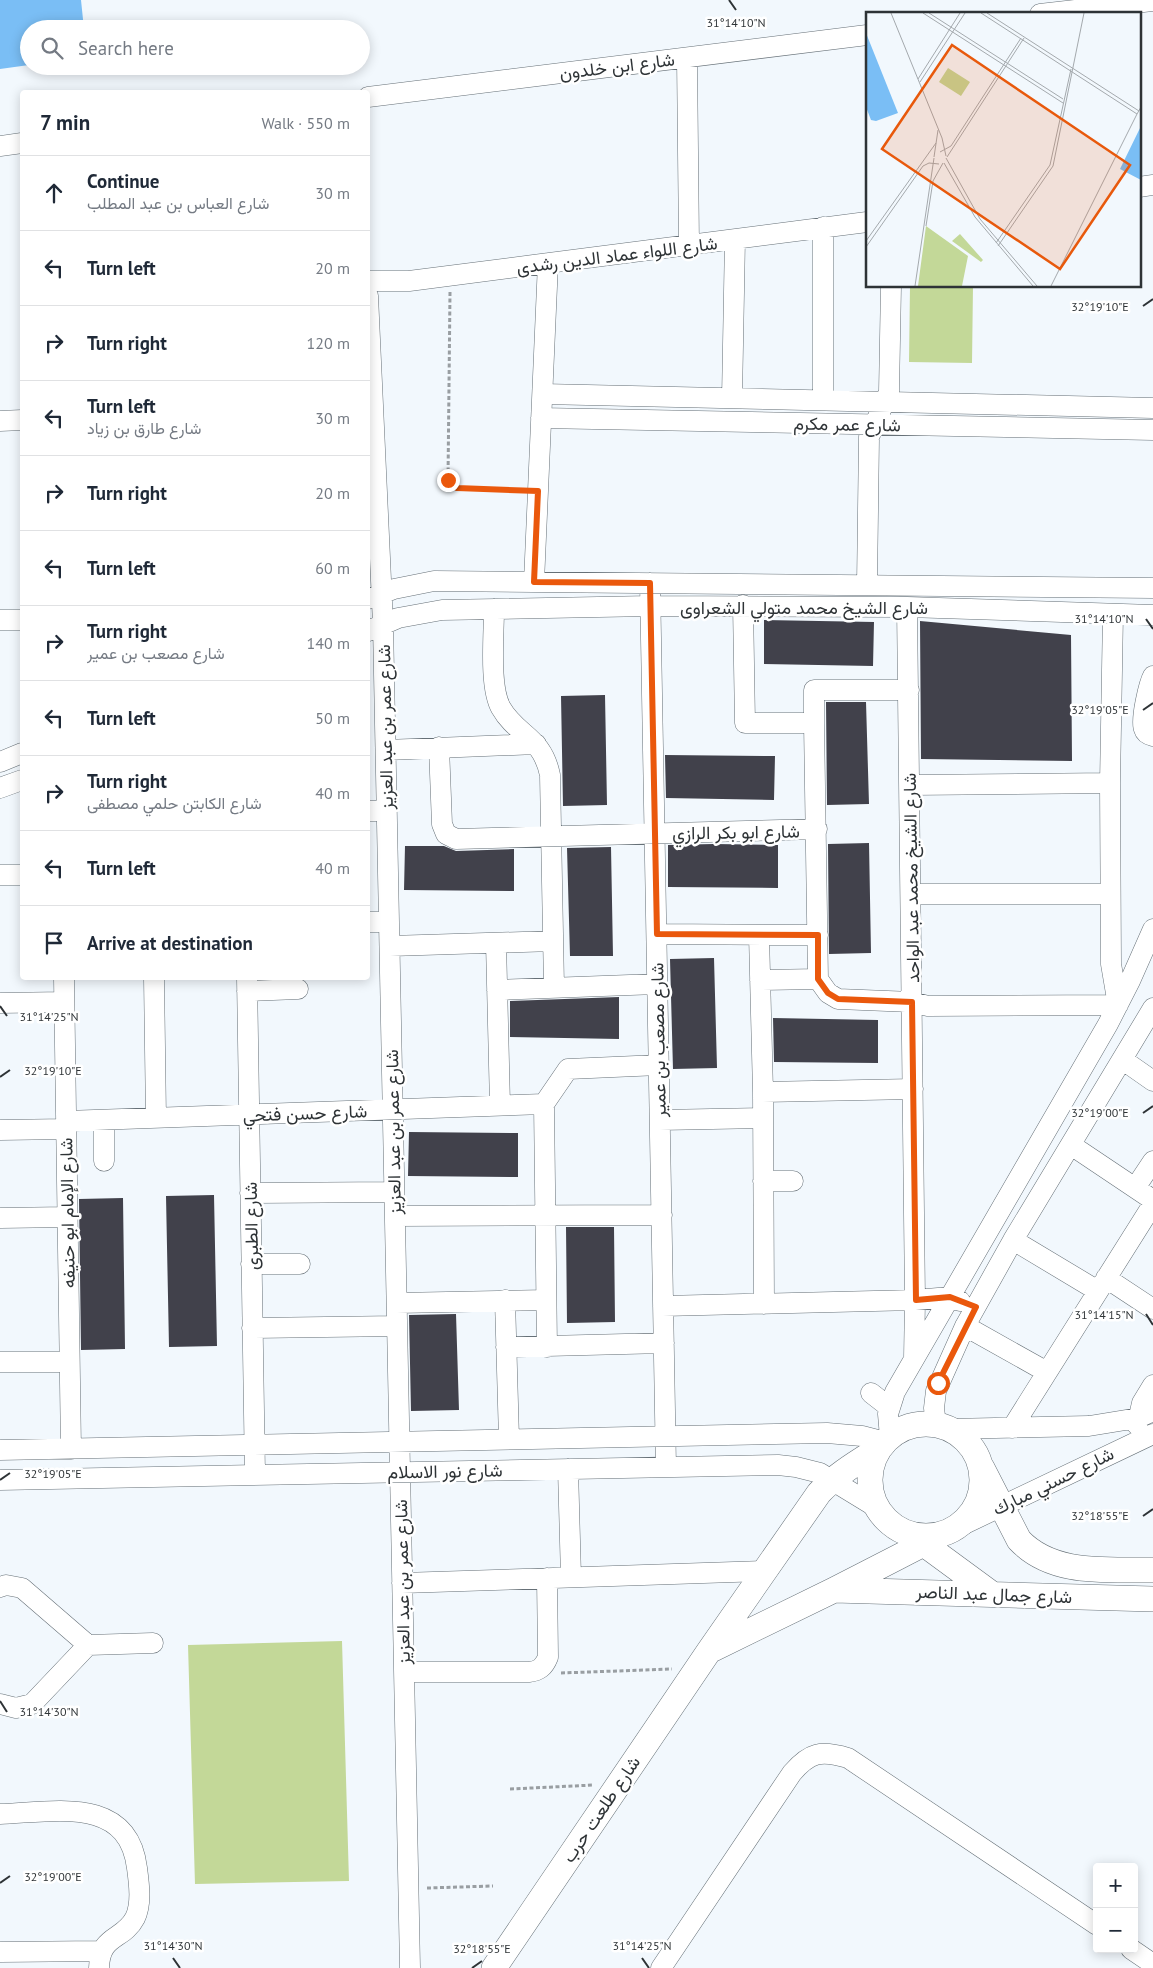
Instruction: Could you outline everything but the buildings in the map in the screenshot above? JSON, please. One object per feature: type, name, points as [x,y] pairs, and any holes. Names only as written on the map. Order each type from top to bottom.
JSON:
[{"type":"main road","points":[[933,1535],[969,1516],[979,1497],[982,1476],[976,1456],[965,1441],[943,1427],[924,1424],[912,1426],[885,1442],[874,1460],[871,1472],[873,1498],[879,1509],[892,1523],[933,1535],[992,1594]]},
{"type":"main road","name":"شارع طلعت حرب","points":[[494,1968],[703,1659],[819,1493],[831,1480],[885,1442]]},
{"type":"main road","name":"شارع جمال عبد الناصر","points":[[976,1456],[1019,1540],[1028,1549],[1050,1561],[1075,1568],[1153,1570]]},
{"type":"main road","name":"شارع طلعت حرب","points":[[703,1659],[933,1535]]},
{"type":"main road","name":"شارع جمال عبد الناصر","points":[[834,1590],[1153,1599]]},
{"type":"street","points":[[1057,12],[1153,1]]},
{"type":"street","name":"شارع ابن خلدون","points":[[370,97],[866,35]]},
{"type":"street","points":[[687,58],[689,245]]},
{"type":"street","points":[[0,146],[20,144]]},
{"type":"street","points":[[1140,187],[1153,185]]},
{"type":"street","name":"شارع اللواء عماد الدين رشدى","points":[[370,281],[409,281],[866,222]]},
{"type":"street","points":[[823,228],[823,400]]},
{"type":"street","points":[[732,398],[735,239]]},
{"type":"street","points":[[534,582],[548,264]]},
{"type":"street","points":[[867,585],[869,437],[889,392],[891,288]]},
{"type":"street","name":"شارع عمر بن عبد العزيز","points":[[370,382],[375,627],[386,750],[377,811],[390,946],[410,1968]]},
{"type":"street","name":"شارع عمر مكرم","points":[[543,394],[1153,408]]},
{"type":"street","name":"شارع عمر مكرم","points":[[541,418],[1153,430]]},
{"type":"street","points":[[0,421],[20,420]]},
{"type":"street","name":"شارع الشيخ محمد متولي الشعراوى","points":[[375,596],[407,585],[434,581],[1153,588]]},
{"type":"street","name":"شارع مصعب بن عمير","points":[[650,583],[666,1467]]},
{"type":"street","points":[[743,605],[745,723],[814,723]]},
{"type":"street","name":"شارع الشيخ محمد متولي الشعراوى","points":[[375,627],[427,612],[650,606],[908,607],[1153,615]]},
{"type":"street","name":"شارع الشيخ محمد عبد الواحد","points":[[908,607],[916,1300],[914,1359]]},
{"type":"street","points":[[494,610],[495,685],[498,702],[507,717],[536,744],[545,758],[550,775],[554,988]]},
{"type":"street","points":[[1113,614],[1110,784],[1110,964],[1118,1005]]},
{"type":"street","points":[[0,620],[20,620]]},
{"type":"street","points":[[1153,676],[1149,686],[1142,722],[1148,735],[1153,736]]},
{"type":"street","points":[[909,690],[814,690],[818,979],[828,993],[838,999],[912,1002],[928,1006],[1118,1005]]},
{"type":"street","points":[[386,750],[536,744]]},
{"type":"street","name":"شارع ابو بكر الرازي","points":[[439,747],[442,824],[444,831],[456,839],[817,830]]},
{"type":"street","points":[[0,762],[20,754]]},
{"type":"street","points":[[0,788],[20,781]]},
{"type":"street","points":[[910,785],[1110,784]]},
{"type":"street","points":[[0,875],[20,875]]},
{"type":"street","points":[[911,894],[1110,894]]},
{"type":"street","points":[[370,922],[389,922]]},
{"type":"street","points":[[885,1442],[889,1406],[895,1392],[1118,1005],[1142,957],[1153,929]]},
{"type":"street","points":[[657,934],[818,935]]},
{"type":"street","points":[[759,935],[763,1092],[764,1304]]},
{"type":"street","points":[[390,946],[553,941]]},
{"type":"street","points":[[496,943],[500,1105]]},
{"type":"street","points":[[760,980],[818,979]]},
{"type":"street","name":"شارع الإمام ابو حنيفه","points":[[64,980],[71,1449]]},
{"type":"street","points":[[154,980],[156,1118]]},
{"type":"street","points":[[247,984],[298,989]]},
{"type":"street","name":"شارع الطبرى","points":[[247,984],[255,1474]]},
{"type":"street","points":[[498,990],[657,984]]},
{"type":"street","points":[[0,1003],[64,1002]]},
{"type":"street","points":[[943,1427],[934,1408],[936,1391],[966,1326],[1013,1240],[1153,1008]]},
{"type":"street","points":[[1123,1060],[1153,1081]]},
{"type":"street","points":[[547,1347],[544,1104],[568,1069],[659,1065]]},
{"type":"street","points":[[763,1092],[913,1090]]},
{"type":"street","name":"شارع حسن فتحي","points":[[0,1130],[104,1120],[544,1104]]},
{"type":"street","points":[[660,1120],[763,1118]]},
{"type":"street","points":[[104,1120],[104,1161]]},
{"type":"street","points":[[1071,1145],[1153,1200]]},
{"type":"street","points":[[1135,1188],[1153,1161]]},
{"type":"street","points":[[763,1182],[793,1181]]},
{"type":"street","points":[[250,1194],[394,1192]]},
{"type":"street","points":[[1012,1428],[1153,1204]]},
{"type":"street","points":[[395,1216],[662,1215]]},
{"type":"street","points":[[0,1218],[67,1217]]},
{"type":"street","points":[[1013,1240],[1153,1309]]},
{"type":"street","points":[[251,1264],[300,1264]]},
{"type":"street","points":[[663,1306],[916,1300],[950,1297],[976,1307]]},
{"type":"street","points":[[505,1300],[509,1439]]},
{"type":"street","points":[[396,1303],[546,1300]]},
{"type":"street","points":[[252,1328],[397,1326]]},
{"type":"street","points":[[966,1326],[1048,1372]]},
{"type":"street","points":[[506,1347],[664,1343]]},
{"type":"street","points":[[0,1362],[70,1362]]},
{"type":"street","points":[[1144,1438],[1145,1394],[1153,1385]]},
{"type":"street","points":[[872,1393],[889,1406]]},
{"type":"street","name":"شارع حسني مبارك","points":[[943,1427],[1089,1426],[1145,1414]]},
{"type":"street","name":"شارع نور الاسلام","points":[[0,1450],[839,1433],[885,1442]]},
{"type":"street","name":"شارع حسني مبارك","points":[[933,1535],[1001,1506],[1144,1438]]},
{"type":"street","name":"شارع نور الاسلام","points":[[0,1480],[778,1464],[820,1473],[879,1509]]},
{"type":"street","points":[[568,1468],[571,1577]]},
{"type":"street","points":[[402,1582],[764,1571]]},
{"type":"street","points":[[404,1672],[529,1672],[543,1666],[548,1657],[547,1578]]},
{"type":"street","points":[[0,1587],[6,1585],[22,1588],[88,1645],[153,1643]]},
{"type":"street","points":[[0,1704],[16,1708],[32,1704],[88,1645]]},
{"type":"street","points":[[661,1968],[786,1781],[802,1762],[815,1754],[831,1753],[848,1758],[1093,1922]]},
{"type":"street","points":[[0,1814],[82,1811],[99,1815],[115,1824],[127,1837],[135,1853],[139,1904],[136,1916],[130,1926],[110,1940],[100,1960],[50,1960],[0,1952]]},
{"type":"street","points":[[1138,1953],[1153,1964]]},
{"type":"path","points":[[450,276],[448,480],[451,485],[457,488],[538,491]]},
{"type":"path","points":[[543,1666],[558,1672],[703,1659]]},
{"type":"path","points":[[510,1789],[619,1784]]},
{"type":"path","points":[[409,1888],[493,1886]]},
{"type":"green space","points":[[910,288],[973,288],[972,363],[909,362]]},
{"type":"green space","points":[[342,1641],[349,1881],[195,1884],[188,1645]]},
{"type":"water","points":[[0,0],[81,0],[83,20],[20,20],[20,66],[0,69]]},
{"type":"route","points":[[448,480],[451,485],[457,488],[538,491],[534,582],[650,583],[657,934],[818,935],[818,979],[828,993],[838,999],[912,1002],[916,1300],[950,1297],[976,1307],[938,1383]]}]
